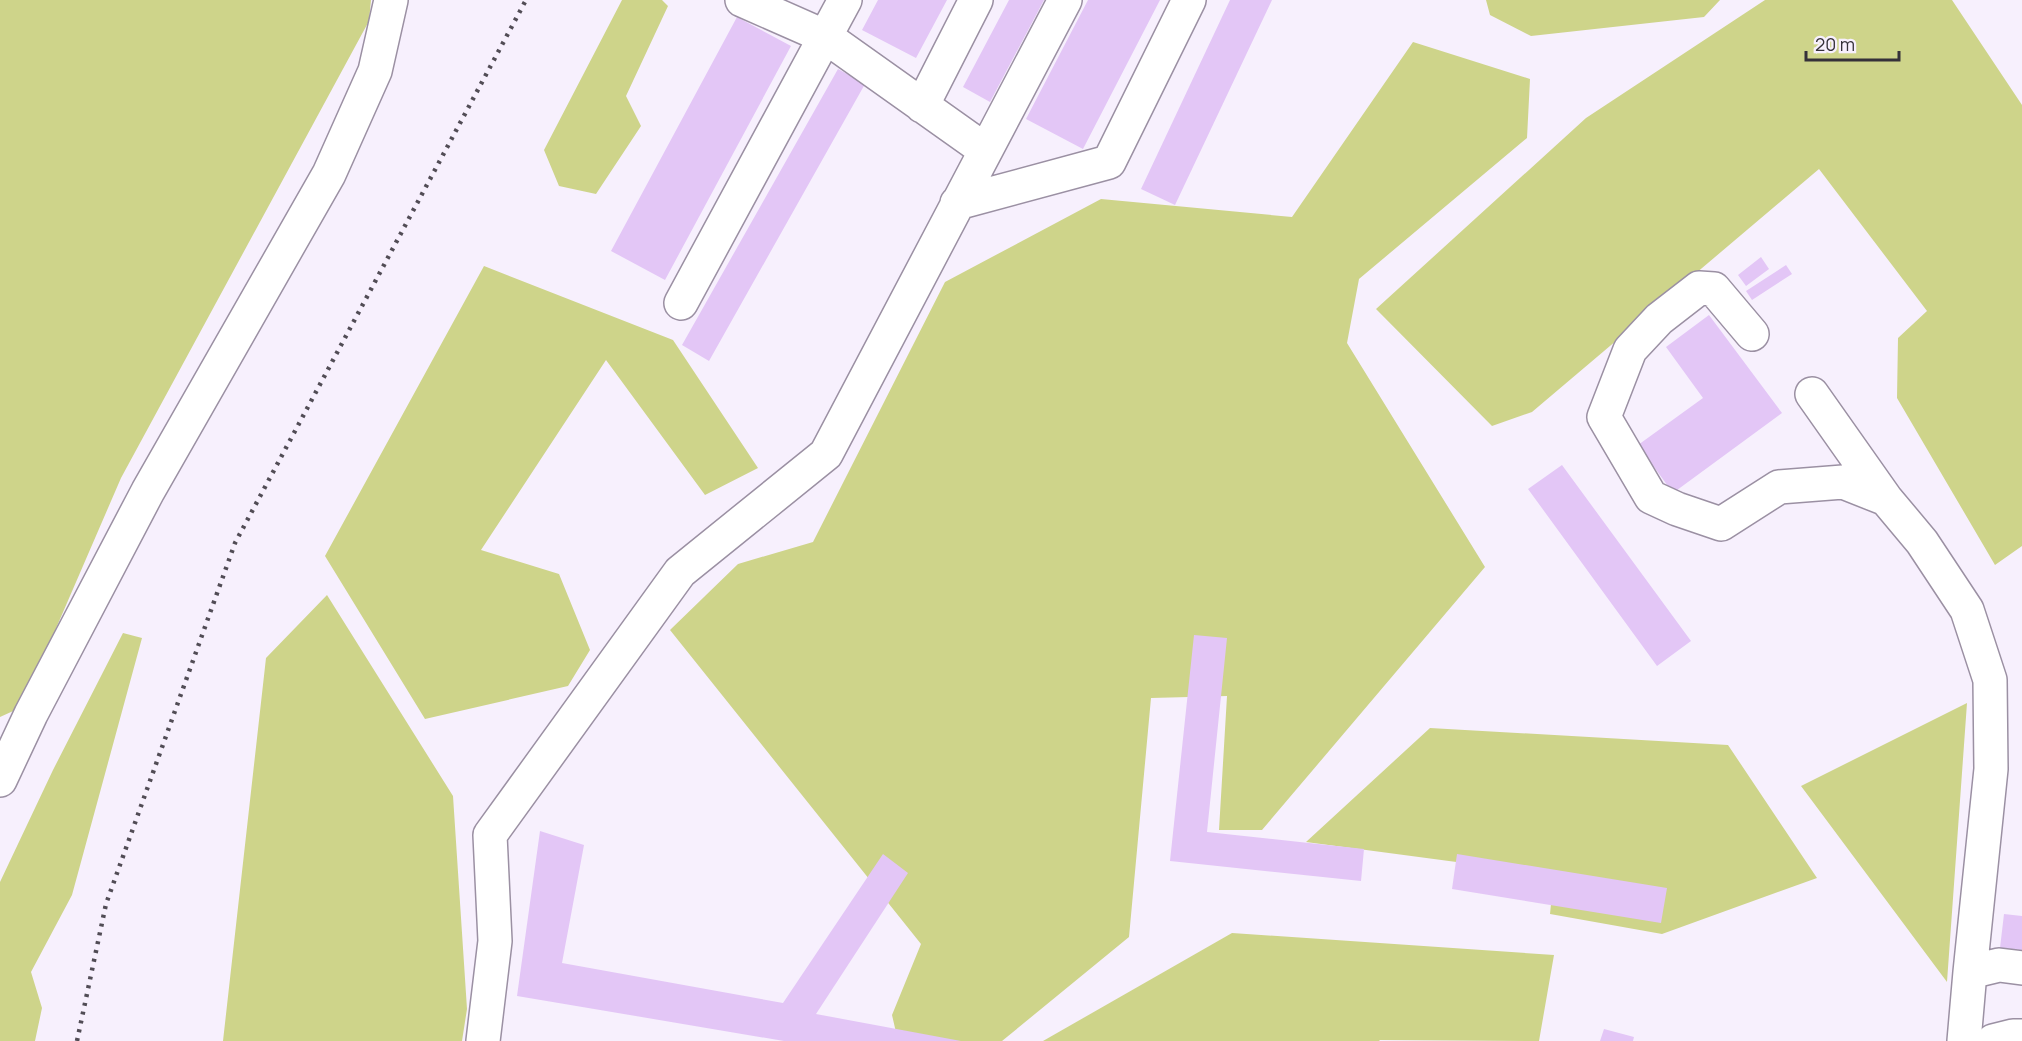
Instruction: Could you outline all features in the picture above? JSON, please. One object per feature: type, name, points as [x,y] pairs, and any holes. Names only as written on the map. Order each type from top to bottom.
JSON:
[{"type":"street","points":[[0,780],[31,714],[148,491],[329,174],[375,71],[391,0]]},
{"type":"street","points":[[742,0],[826,37],[985,150]]},
{"type":"street","points":[[681,303],[845,0]]},
{"type":"street","points":[[922,106],[976,0]]},
{"type":"street","points":[[483,1041],[495,941],[490,835],[680,572],[826,454],[1065,0]]},
{"type":"street","points":[[957,203],[1109,162],[1189,0]]},
{"type":"street","points":[[1752,334],[1714,289],[1700,288],[1659,319],[1630,350],[1604,417],[1651,497],[1677,509],[1721,524],[1779,488],[1843,482],[1886,499]]},
{"type":"street","points":[[1812,394],[1886,499],[1922,543],[1966,610],[1990,680],[1991,769],[1965,1041]]},
{"type":"street","points":[[1970,972],[1999,965],[2022,968]]},
{"type":"street","points":[[1993,1041],[2022,1036]]},
{"type":"green space","points":[[0,0],[371,0],[369,21],[121,478],[22,707],[0,717]]},
{"type":"green space","points":[[622,0],[662,0],[668,6],[626,96],[641,126],[596,194],[559,186],[544,150]]},
{"type":"green space","points":[[1486,0],[1720,0],[1704,17],[1531,36],[1490,15]]},
{"type":"green space","points":[[1765,0],[1952,0],[2022,105],[2022,546],[1995,565],[1897,398],[1898,338],[1927,311],[1819,169],[1532,412],[1492,426],[1376,309],[1586,118]]},
{"type":"green space","points":[[1413,42],[1530,79],[1527,138],[1359,279],[1347,343],[1485,567],[1262,830],[1219,830],[1227,696],[1151,698],[1129,937],[1002,1041],[898,1041],[892,1015],[921,944],[670,630],[738,564],[813,542],[945,282],[1101,199],[1292,217]]},
{"type":"green space","points":[[484,266],[673,340],[758,468],[705,495],[606,360],[481,550],[559,574],[590,650],[568,686],[425,719],[325,556]]},
{"type":"green space","points":[[327,595],[453,796],[467,1009],[462,1041],[223,1041],[266,658]]},
{"type":"green space","points":[[123,633],[142,638],[72,895],[31,972],[42,1008],[35,1041],[0,1041],[0,882],[53,770]]},
{"type":"green space","points":[[1967,703],[1947,982],[1801,786]]},
{"type":"green space","points":[[1430,728],[1728,745],[1817,878],[1662,934],[1550,914],[1554,875],[1306,842]]},
{"type":"green space","points":[[1232,933],[1554,955],[1539,1041],[1043,1041]]},
{"type":"building","points":[[878,0],[947,0],[916,58],[862,30]]},
{"type":"building","points":[[1009,0],[1044,0],[990,102],[963,87]]},
{"type":"building","points":[[1088,0],[1160,0],[1083,149],[1026,119]]},
{"type":"building","points":[[1230,0],[1272,0],[1175,205],[1141,189]]},
{"type":"building","points":[[737,17],[791,46],[665,280],[611,251]]},
{"type":"building","points":[[838,69],[865,84],[709,361],[682,345]]},
{"type":"building","points":[[1761,257],[1769,269],[1746,286],[1738,275]]},
{"type":"building","points":[[1786,265],[1792,274],[1752,300],[1746,291]]},
{"type":"building","points":[[1709,315],[1782,413],[1673,493],[1638,445],[1703,398],[1666,347]]},
{"type":"building","points":[[1562,465],[1691,641],[1657,666],[1528,489]]},
{"type":"building","points":[[1194,635],[1227,638],[1207,832],[1364,849],[1361,881],[1170,861]]},
{"type":"building","points":[[540,831],[584,845],[562,963],[783,1003],[883,854],[908,873],[816,1014],[961,1041],[784,1041],[517,996]]},
{"type":"building","points":[[1457,854],[1667,888],[1661,923],[1452,889]]},
{"type":"building","points":[[2004,914],[2022,916],[2022,950],[2000,948]]},
{"type":"building","points":[[1604,1029],[1634,1037],[1633,1041],[1600,1041]]},
{"type":"railway","points":[[77,1041],[106,904],[235,543],[526,0]]}]
